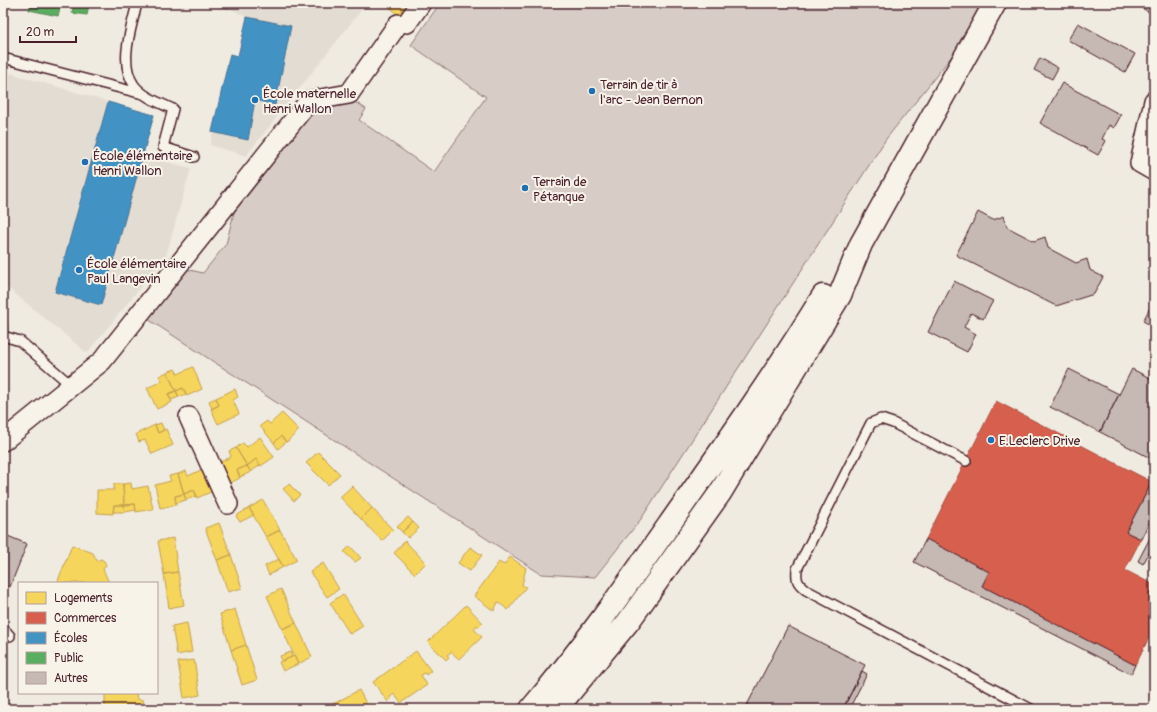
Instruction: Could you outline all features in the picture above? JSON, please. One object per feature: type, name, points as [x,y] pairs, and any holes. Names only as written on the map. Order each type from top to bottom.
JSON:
[{"type":"main road","points":[[556,709],[628,622],[720,493],[840,296],[861,244],[995,3]]},
{"type":"main road","points":[[531,709],[558,677],[637,572],[761,394],[828,288],[861,244]]},
{"type":"street","points":[[3,441],[102,361],[309,100],[349,94],[402,24],[421,3]]},
{"type":"street","points":[[1154,101],[1140,163],[1154,171]]},
{"type":"street","points":[[190,417],[228,504]]},
{"type":"lane","points":[[137,3],[127,50],[128,67],[134,84],[144,94]]},
{"type":"lane","points":[[3,58],[144,94],[173,109],[163,146],[194,157]]},
{"type":"lane","points":[[3,336],[20,341],[65,380]]},
{"type":"lane","points":[[966,461],[893,423],[881,419],[870,423],[796,569],[796,580],[798,584],[806,590],[1031,709]]},
{"type":"lane","points":[[3,628],[10,636]]},
{"type":"shaded area","name":"École maternelle Henri Wallon","points":[[204,3],[367,3],[246,156],[210,145],[230,54],[239,56],[247,17],[229,8]]},
{"type":"shaded area","points":[[440,3],[994,3],[886,139],[641,519],[595,577],[541,574],[143,316],[181,268],[203,273],[226,244],[238,197],[312,106],[349,98],[366,109],[359,120],[434,172],[486,97],[411,45]]},
{"type":"shaded area","points":[[3,71],[154,115],[143,156],[191,168],[166,256],[87,353],[3,284]]},
{"type":"building: Logements","points":[[385,3],[399,3],[407,10],[402,18]]},
{"type":"building: Logements","points":[[3,320],[7,320],[8,330],[3,330]]},
{"type":"building: Logements","points":[[193,367],[202,389],[187,396],[183,388],[176,391],[167,372],[175,369],[178,374]]},
{"type":"building: Logements","points":[[167,372],[176,391],[168,394],[172,402],[157,409],[147,388],[162,381],[159,376]]},
{"type":"building: Logements","points":[[183,388],[186,394],[179,397],[176,391]]},
{"type":"building: Logements","points":[[235,389],[238,397],[233,400],[239,414],[218,424],[211,409],[219,405],[216,398]]},
{"type":"building: Logements","points":[[176,391],[179,397],[171,400],[168,394]]},
{"type":"building: Logements","points":[[216,398],[219,405],[212,409],[209,401]]},
{"type":"building: Logements","points":[[282,413],[299,430],[287,442],[281,436],[274,443],[260,426],[267,421],[270,424]]},
{"type":"building: Logements","points":[[161,423],[164,430],[158,433],[155,425]]},
{"type":"building: Logements","points":[[155,425],[158,433],[166,429],[173,445],[152,454],[145,440],[139,442],[136,434]]},
{"type":"building: Logements","points":[[281,436],[286,442],[278,449],[274,443]]},
{"type":"building: Logements","points":[[260,437],[274,457],[261,466],[256,459],[247,466],[236,448],[243,443],[247,447]]},
{"type":"building: Logements","points":[[236,448],[247,466],[237,470],[240,478],[226,485],[216,464],[231,457],[229,451]]},
{"type":"building: Logements","points":[[318,452],[340,474],[328,485],[306,463]]},
{"type":"building: Logements","points":[[256,459],[260,465],[251,472],[247,466]]},
{"type":"building: Logements","points":[[247,466],[251,472],[240,477],[237,470]]},
{"type":"building: Logements","points":[[203,469],[213,491],[197,498],[194,490],[184,494],[178,474],[186,471],[188,476]]},
{"type":"building: Logements","points":[[178,474],[184,494],[175,496],[176,505],[160,508],[155,485],[171,481],[169,476]]},
{"type":"building: Logements","points":[[131,483],[132,489],[148,486],[153,509],[136,512],[135,504],[124,505],[123,484]]},
{"type":"building: Logements","points":[[114,484],[123,484],[124,505],[114,505],[113,514],[97,513],[97,490],[114,490]]},
{"type":"building: Logements","points":[[289,484],[300,495],[294,501],[283,489]]},
{"type":"building: Logements","points":[[352,486],[372,508],[361,519],[340,497]]},
{"type":"building: Logements","points":[[194,490],[197,496],[186,500],[184,494]]},
{"type":"building: Logements","points":[[184,494],[186,500],[176,503],[175,496]]},
{"type":"building: Logements","points":[[263,500],[280,530],[266,537],[249,508]]},
{"type":"building: Logements","points":[[135,504],[136,510],[125,512],[124,505]]},
{"type":"building: Logements","points":[[114,505],[124,505],[125,512],[113,512]]},
{"type":"building: Logements","points":[[249,508],[254,515],[240,522],[236,516]]},
{"type":"building: Logements","points":[[372,508],[393,530],[382,541],[361,519]]},
{"type":"building: Logements","points":[[408,517],[413,522],[402,532],[397,527]]},
{"type":"building: Logements","points":[[413,522],[419,528],[408,538],[402,532]]},
{"type":"building: Logements","points":[[219,523],[231,555],[217,560],[205,528]]},
{"type":"building: Logements","points":[[280,530],[297,560],[283,567],[266,537]]},
{"type":"building: Logements","points":[[173,538],[178,572],[164,574],[158,541]]},
{"type":"building: Logements","points":[[405,541],[426,563],[415,574],[394,553]]},
{"type":"building: Logements","points":[[72,545],[93,553],[97,561],[101,559],[106,565],[103,569],[109,582],[57,582]]},
{"type":"building: Logements","points":[[350,546],[361,558],[355,562],[344,552]]},
{"type":"building: Logements","points":[[470,547],[482,555],[470,571],[458,563]]},
{"type":"building: Logements","points":[[231,555],[242,588],[228,592],[217,560]]},
{"type":"building: Logements","points":[[510,557],[526,568],[522,585],[526,587],[508,610],[498,602],[494,611],[474,596],[499,562],[504,565]]},
{"type":"building: Logements","points":[[279,559],[283,567],[269,575],[265,566]]},
{"type":"building: Logements","points":[[323,563],[339,589],[327,597],[310,572]]},
{"type":"building: Logements","points":[[178,572],[184,605],[169,608],[164,574]]},
{"type":"building: Logements","points":[[281,589],[296,623],[282,629],[267,596]]},
{"type":"building: Logements","points":[[343,594],[363,626],[350,634],[330,603]]},
{"type":"building: Logements","points":[[466,605],[483,623],[479,627],[477,625],[474,629],[482,637],[459,659],[451,652],[447,655],[449,657],[446,660],[428,642]]},
{"type":"building: Logements","points":[[235,609],[246,645],[231,650],[220,614]]},
{"type":"building: Logements","points":[[187,623],[192,652],[177,655],[172,626]]},
{"type":"building: Logements","points":[[296,623],[312,657],[298,664],[282,629]]},
{"type":"building: Logements","points":[[246,645],[257,680],[242,685],[231,650]]},
{"type":"building: Logements","points":[[416,651],[431,671],[426,675],[425,673],[421,675],[427,685],[401,703],[394,694],[390,697],[391,699],[388,702],[373,682]]},
{"type":"building: Logements","points":[[291,652],[292,657],[282,661],[280,656]]},
{"type":"building: Logements","points":[[294,656],[298,664],[283,671],[279,662]]},
{"type":"building: Logements","points":[[194,660],[200,695],[184,698],[178,662]]},
{"type":"building: Logements","points":[[359,690],[369,709],[324,709]]},
{"type":"building: Logements","points":[[105,694],[136,694],[137,699],[143,700],[144,705],[135,709],[105,709]]},
{"type":"building: Commerces","points":[[996,401],[1152,482],[1126,532],[1141,539],[1125,570],[1154,585],[1154,628],[1135,665],[982,586],[989,572],[926,539]]},
{"type":"building: Écoles","points":[[204,3],[230,3],[229,8]]},
{"type":"building: Écoles","points":[[247,17],[291,26],[275,105],[255,100],[248,140],[212,132],[230,54],[238,56]]},
{"type":"building: Écoles","points":[[108,102],[154,115],[101,305],[55,292]]},
{"type":"building: Public","points":[[26,3],[61,3],[58,16],[29,10],[31,4]]},
{"type":"building: Public","points":[[74,3],[89,3],[87,15],[72,13]]},
{"type":"building: Autres","points":[[1133,3],[1154,3],[1154,15]]},
{"type":"building: Autres","points":[[1078,23],[1135,54],[1125,72],[1068,40]]},
{"type":"building: Autres","points":[[1040,58],[1058,68],[1052,79],[1034,70]]},
{"type":"building: Autres","points":[[1062,83],[1121,115],[1114,128],[1109,125],[1102,139],[1106,141],[1098,155],[1040,123]]},
{"type":"building: Autres","points":[[978,212],[993,220],[1004,216],[1007,227],[1034,241],[1045,237],[1048,248],[1076,263],[1087,259],[1090,270],[1103,277],[1094,294],[1056,306],[956,255]]},
{"type":"building: Autres","points":[[954,281],[993,301],[983,319],[971,313],[964,327],[976,334],[967,352],[928,332]]},
{"type":"building: Autres","points":[[1154,300],[1154,327],[1143,321]]},
{"type":"building: Autres","points":[[1069,369],[1119,394],[1100,432],[1050,407]]},
{"type":"building: Autres","points":[[1132,369],[1154,380],[1154,460],[1100,432]]},
{"type":"building: Autres","points":[[1152,482],[1154,483],[1154,513],[1141,539],[1126,532]]},
{"type":"building: Autres","points":[[3,534],[27,544],[10,587],[3,585]]},
{"type":"building: Autres","points":[[1151,536],[1154,538],[1154,544],[1143,564],[1138,561]]},
{"type":"building: Autres","points":[[926,539],[989,572],[982,586],[1135,665],[1131,674],[914,562]]},
{"type":"building: Autres","points":[[788,626],[865,665],[843,709],[745,709]]},
{"type":"building: Autres","points":[[862,671],[867,674],[849,709],[843,709]]},
{"type":"place","name":"Terrain de tir à l'arc - Jean Bernon","points":[[592,91]]},
{"type":"place","name":"École maternelle Henri Wallon","points":[[255,100]]},
{"type":"place","name":"École élémentaire Henri Wallon","points":[[85,162]]},
{"type":"place","name":"Terrain de Pétanque","points":[[525,188]]},
{"type":"place","name":"École élémentaire Paul Langevin","points":[[79,270]]},
{"type":"place","name":"E.Leclerc Drive","points":[[991,440]]}]
